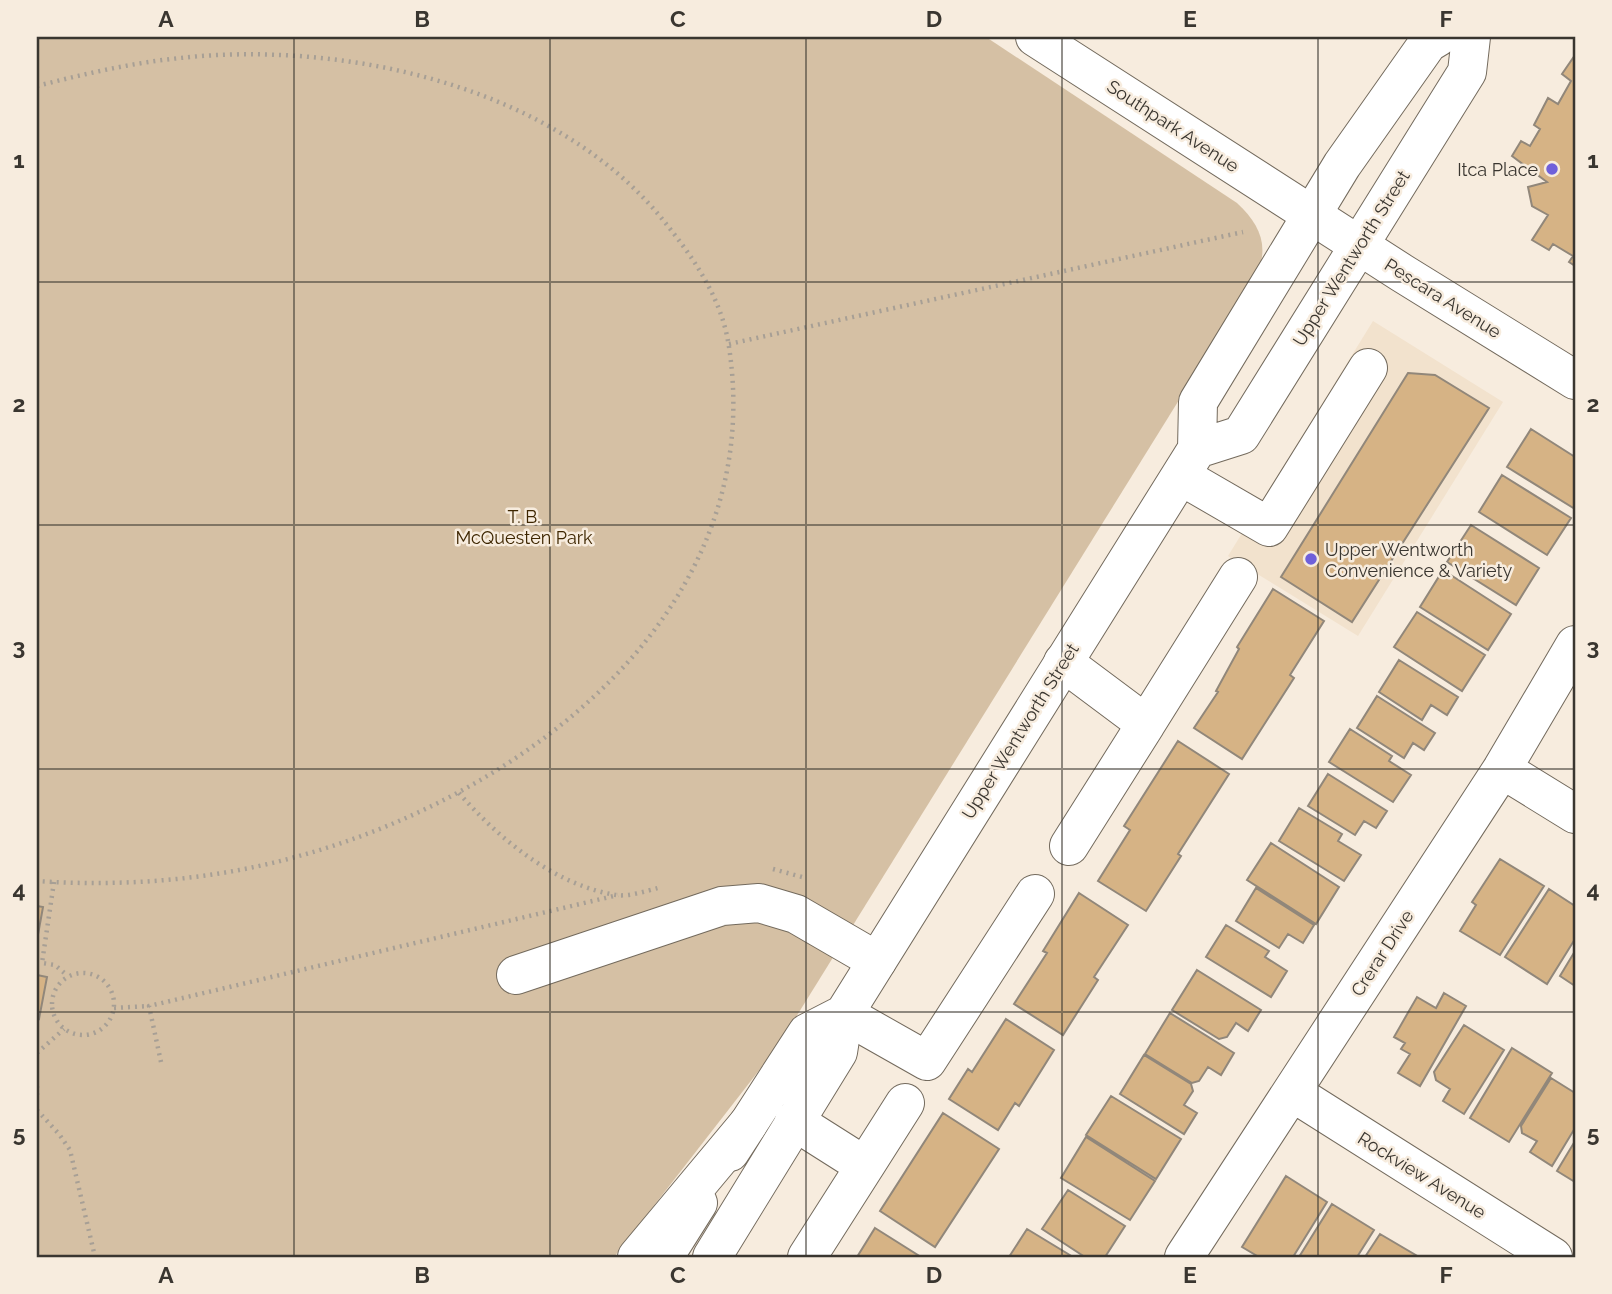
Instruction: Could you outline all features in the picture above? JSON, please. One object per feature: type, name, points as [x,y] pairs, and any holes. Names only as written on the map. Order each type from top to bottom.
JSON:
[{"type":"main road","name":"Southpark Avenue","points":[[1035,37],[1312,215]]},
{"type":"main road","points":[[1368,368],[1269,527],[1189,463],[1198,402],[1342,165],[1428,43],[1438,37]]},
{"type":"main road","name":"Upper Wentworth Street","points":[[712,1257],[838,1052],[845,1014],[1063,662],[1189,463],[1241,435],[1467,72],[1471,37]]},
{"type":"main road","name":"Pescara Avenue","points":[[1312,215],[1575,380]]},
{"type":"main road","points":[[1069,846],[1238,577]]},
{"type":"main road","name":"Crerar Drive","points":[[1184,1257],[1502,769],[1575,645]]},
{"type":"main road","points":[[1063,662],[1146,724]]},
{"type":"main road","points":[[1502,769],[1575,814]]},
{"type":"main road","points":[[664,1257],[807,1033],[845,1014],[927,1061],[1035,894]]},
{"type":"main road","points":[[516,975],[722,906],[759,903],[796,914],[877,961]]},
{"type":"main road","name":"Rockview Avenue","points":[[1292,1092],[1553,1257]]},
{"type":"main road","points":[[807,1257],[905,1103]]},
{"type":"main road","points":[[794,1121],[865,1166]]},
{"type":"main road","points":[[637,1257],[748,1124]]},
{"type":"path","points":[[37,86],[103,69],[181,58],[242,54],[338,60],[391,69],[479,95],[533,118],[574,141],[618,173],[646,199],[679,240],[711,288],[729,344],[734,409],[727,471],[712,527],[700,555],[669,610],[623,667],[576,713],[534,748],[459,793],[402,820],[299,856],[247,869],[149,881],[37,881]]},
{"type":"path","points":[[729,344],[1244,232]]},
{"type":"path","points":[[459,793],[484,822],[537,862],[576,883],[618,895]]},
{"type":"path","points":[[766,868],[807,879]]},
{"type":"path","points":[[54,882],[42,963],[55,965],[68,976]]},
{"type":"path","points":[[114,1008],[149,1006],[666,886]]},
{"type":"path","points":[[78,973],[98,976],[111,990],[114,1008],[111,1019],[95,1033],[74,1034],[64,1029],[53,1012],[52,1001],[60,983],[68,976],[78,973]]},
{"type":"path","points":[[149,1006],[161,1062]]},
{"type":"path","points":[[37,1053],[64,1029]]},
{"type":"path","points":[[37,1086],[37,1096]]},
{"type":"path","points":[[37,1110],[70,1150],[95,1257]]},
{"type":"shaded area","points":[[1373,321],[1503,402],[1358,636],[1228,556]]},
{"type":"green space","name":"T. B. McQuesten Park","points":[[37,37],[986,37],[1237,203],[1257,228],[1262,255],[1256,276],[778,1046],[614,1257],[37,1257]]},
{"type":"building","name":"Itca Place","points":[[1575,55],[1575,266],[1569,262],[1573,256],[1553,244],[1549,250],[1532,240],[1548,215],[1532,206],[1528,187],[1547,182],[1512,156],[1521,141],[1530,146],[1540,129],[1534,125],[1548,98],[1558,104],[1571,81],[1562,74]]},
{"type":"building","points":[[1408,373],[1435,375],[1489,408],[1352,622],[1281,577]]},
{"type":"building","points":[[1531,429],[1575,457],[1575,509],[1507,467]]},
{"type":"building","points":[[1502,475],[1571,518],[1547,555],[1479,512]]},
{"type":"building","points":[[1471,525],[1539,568],[1516,605],[1447,562]]},
{"type":"building","points":[[1443,570],[1511,614],[1488,650],[1420,607]]},
{"type":"building","points":[[1273,589],[1324,621],[1290,675],[1294,678],[1242,759],[1194,728],[1218,692],[1216,691],[1239,649],[1237,647]]},
{"type":"building","points":[[1417,612],[1485,655],[1462,691],[1394,647]]},
{"type":"building","points":[[1399,660],[1458,697],[1447,715],[1431,705],[1422,720],[1379,692]]},
{"type":"building","points":[[1377,696],[1435,733],[1424,750],[1413,743],[1404,758],[1357,728]]},
{"type":"building","points":[[1350,729],[1392,756],[1389,761],[1411,775],[1393,802],[1329,762]]},
{"type":"building","points":[[1178,741],[1229,774],[1178,854],[1181,856],[1146,911],[1098,881],[1130,830],[1124,826]]},
{"type":"building","points":[[1328,774],[1387,811],[1376,828],[1364,821],[1355,835],[1308,806]]},
{"type":"building","points":[[1299,808],[1342,834],[1338,841],[1361,855],[1344,881],[1279,841]]},
{"type":"building","points":[[1271,843],[1339,887],[1316,924],[1247,880]]},
{"type":"building","points":[[1500,859],[1544,886],[1500,955],[1460,931],[1476,905],[1472,902]]},
{"type":"building","points":[[1256,888],[1314,925],[1303,943],[1288,934],[1279,948],[1236,921]]},
{"type":"building","points":[[1549,889],[1575,906],[1575,939],[1547,984],[1505,957]]},
{"type":"building","points":[[1079,893],[1128,925],[1094,977],[1098,980],[1063,1035],[1014,1004],[1047,953],[1043,951]]},
{"type":"building","points":[[37,906],[43,907],[37,940]]},
{"type":"building","points":[[1226,925],[1269,951],[1265,957],[1287,971],[1271,997],[1206,957]]},
{"type":"building","points":[[1575,951],[1575,986],[1560,976]]},
{"type":"building","points":[[1197,970],[1261,1010],[1248,1031],[1236,1023],[1227,1037],[1219,1039],[1172,1010]]},
{"type":"building","points":[[37,975],[47,977],[39,1019],[37,1018]]},
{"type":"building","points":[[1444,993],[1466,1006],[1420,1086],[1398,1073],[1410,1054],[1401,1049],[1405,1043],[1394,1037],[1417,997],[1436,1008]]},
{"type":"building","points":[[1170,1013],[1234,1053],[1221,1075],[1208,1067],[1199,1081],[1192,1083],[1145,1054]]},
{"type":"building","points":[[1006,1019],[1054,1050],[1019,1106],[1015,1103],[998,1130],[949,1099],[968,1069],[972,1072]]},
{"type":"building","points":[[1464,1025],[1504,1050],[1464,1114],[1443,1101],[1450,1089],[1436,1080],[1434,1072]]},
{"type":"building","points":[[1512,1048],[1552,1073],[1509,1142],[1470,1118]]},
{"type":"building","points":[[1144,1055],[1191,1084],[1193,1091],[1184,1105],[1197,1113],[1184,1134],[1120,1094]]},
{"type":"building","points":[[1551,1078],[1575,1093],[1575,1128],[1552,1166],[1530,1152],[1537,1141],[1522,1133],[1521,1126]]},
{"type":"building","points":[[1111,1096],[1181,1139],[1156,1179],[1086,1135]]},
{"type":"building","points":[[943,1113],[999,1149],[935,1247],[880,1211]]},
{"type":"building","points":[[1086,1137],[1155,1181],[1130,1220],[1061,1178]]},
{"type":"building","points":[[1575,1141],[1575,1182],[1557,1171]]},
{"type":"building","points":[[1286,1176],[1327,1202],[1293,1257],[1259,1257],[1242,1247]]},
{"type":"building","points":[[1068,1190],[1125,1226],[1105,1257],[1085,1257],[1042,1229]]},
{"type":"building","points":[[1332,1204],[1374,1230],[1357,1257],[1299,1257]]},
{"type":"building","points":[[875,1228],[921,1257],[857,1257]]},
{"type":"building","points":[[1027,1229],[1073,1257],[1009,1257]]},
{"type":"building","points":[[1380,1234],[1419,1257],[1365,1257]]},
{"type":"place","name":"Itca Place","points":[[1552,169]]},
{"type":"place","name":"Upper Wentworth Convenience & Variety","points":[[1311,559]]}]
